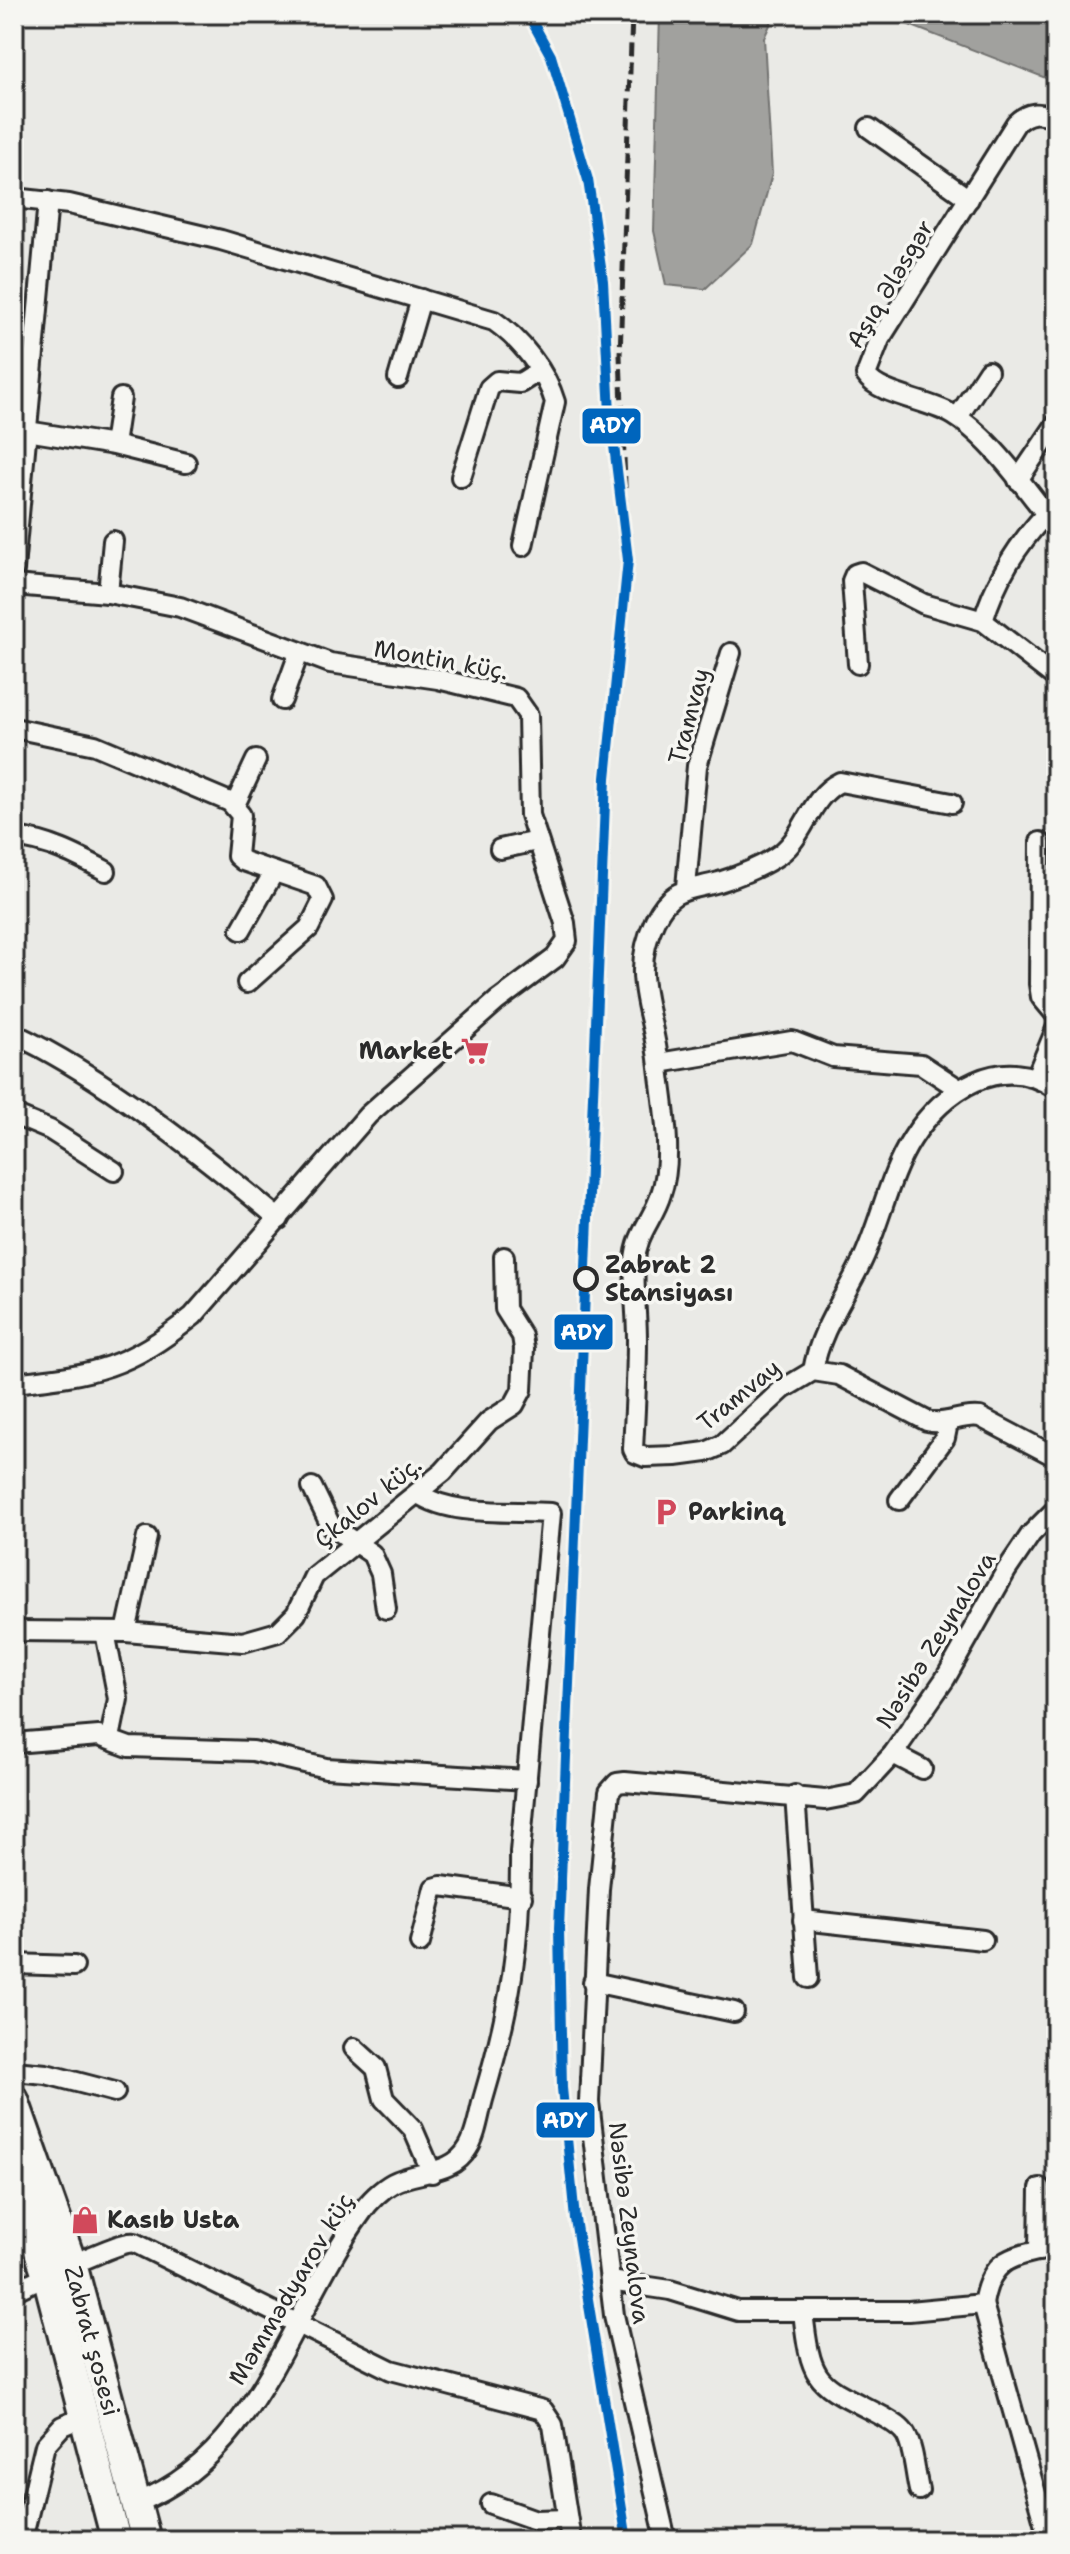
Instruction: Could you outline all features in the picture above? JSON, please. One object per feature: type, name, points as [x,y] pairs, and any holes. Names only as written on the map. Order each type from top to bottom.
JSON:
[{"type":"main road","name":"Zabrat şosesi","points":[[14,2100],[97,2414],[116,2540]]},
{"type":"main road","name":"Zabrat şosesi","points":[[14,2176],[60,2269]]},
{"type":"main road","name":"Zabrat şosesi","points":[[97,2414],[136,2503],[146,2540]]},
{"type":"street","name":"Aşıq Ələsgər","points":[[1051,520],[958,417],[928,402],[878,388],[866,375],[880,339],[1016,123],[1026,114],[1037,112],[1056,117]]},
{"type":"street","points":[[869,128],[969,199]]},
{"type":"street","points":[[14,198],[48,201],[221,240],[494,321],[512,334],[539,371],[555,402],[523,546]]},
{"type":"street","points":[[14,569],[48,201]]},
{"type":"street","points":[[398,378],[421,299]]},
{"type":"street","points":[[461,477],[489,388],[497,381],[520,383],[539,371]]},
{"type":"street","points":[[958,417],[988,371]]},
{"type":"street","points":[[114,445],[121,398]]},
{"type":"street","points":[[1018,480],[1056,424]]},
{"type":"street","points":[[27,431],[114,445],[186,463]]},
{"type":"street","points":[[983,621],[991,595],[1019,543],[1051,520]]},
{"type":"street","points":[[108,593],[113,541]]},
{"type":"street","points":[[858,664],[855,574],[861,572],[924,604],[983,621],[1056,678]]},
{"type":"street","name":"Montin küç.","points":[[14,585],[108,593],[208,615],[299,653],[349,668],[438,679],[516,698],[528,715],[528,796],[537,841],[565,923],[567,941],[563,949],[368,1115],[193,1316],[146,1351],[103,1370],[14,1383]]},
{"type":"street","points":[[282,700],[299,653]]},
{"type":"street","name":"Tramvay","points":[[731,653],[697,766],[686,887],[665,905],[656,919],[640,968],[659,1063],[666,1164],[662,1193],[642,1229],[635,1259],[635,1453],[645,1457],[676,1456],[714,1448],[783,1389],[813,1371],[839,1375],[927,1421],[948,1423],[970,1416],[980,1417],[1056,1457]]},
{"type":"street","points":[[14,728],[95,745],[235,805]]},
{"type":"street","points":[[247,983],[309,928],[323,900],[316,886],[237,856],[235,847],[241,822],[235,805],[256,760]]},
{"type":"street","points":[[686,887],[715,883],[748,872],[778,856],[796,838],[814,803],[840,782],[952,803]]},
{"type":"street","points":[[14,837],[43,842],[106,871]]},
{"type":"street","points":[[500,849],[537,841]]},
{"type":"street","points":[[1040,842],[1039,984],[1041,997],[1056,1015]]},
{"type":"street","points":[[241,930],[274,872]]},
{"type":"street","points":[[1036,1077],[1056,1029]]},
{"type":"street","points":[[14,1034],[82,1072],[202,1157],[279,1219]]},
{"type":"street","points":[[659,1063],[792,1041],[833,1057],[921,1064],[959,1089]]},
{"type":"street","points":[[813,1371],[822,1337],[865,1256],[902,1159],[923,1126],[959,1089],[987,1074],[1008,1072],[1036,1077],[1056,1089]]},
{"type":"street","points":[[14,1115],[50,1130],[114,1171]]},
{"type":"street","name":"Çkalov küç.","points":[[14,1631],[126,1632],[243,1642],[264,1638],[289,1623],[314,1576],[443,1472],[475,1432],[514,1405],[522,1390],[524,1349],[522,1336],[505,1309],[504,1257]]},
{"type":"street","points":[[899,1500],[945,1438],[948,1423]]},
{"type":"street","points":[[312,1487],[331,1526],[372,1554],[381,1574],[386,1609]]},
{"type":"street","name":"Məmmədyarov küç","points":[[136,2503],[176,2485],[224,2440],[297,2326],[362,2211],[394,2182],[432,2173],[454,2163],[468,2148],[494,2062],[512,1984],[522,1897],[520,1852],[551,1513],[459,1507],[435,1503],[417,1493]]},
{"type":"street","name":"Nəsibə Zeynalova","points":[[666,2540],[627,2379],[610,2281],[589,2102],[593,1982],[605,1811],[613,1785],[625,1782],[825,1800],[856,1794],[893,1754],[945,1679],[1006,1571],[1031,1534],[1056,1509]]},
{"type":"street","points":[[126,1632],[147,1537]]},
{"type":"street","points":[[105,1632],[118,1699],[110,1738]]},
{"type":"street","points":[[14,1743],[79,1736],[110,1738],[143,1749],[271,1753],[326,1768],[527,1780]]},
{"type":"street","points":[[893,1754],[922,1769]]},
{"type":"street","points":[[795,1795],[808,1978]]},
{"type":"street","points":[[420,1943],[434,1888],[441,1886],[522,1897]]},
{"type":"street","points":[[803,1920],[983,1940]]},
{"type":"street","points":[[14,1964],[74,1966]]},
{"type":"street","points":[[593,1982],[734,2012]]},
{"type":"street","points":[[354,2048],[376,2068],[384,2099],[413,2129],[432,2173]]},
{"type":"street","points":[[14,2071],[46,2074],[115,2092]]},
{"type":"street","points":[[1040,2188],[1048,2249],[1002,2262],[986,2283],[983,2304],[1048,2508],[1049,2540]]},
{"type":"street","points":[[14,2291],[60,2269],[100,2255],[127,2240],[297,2326],[421,2381],[543,2410],[553,2425],[571,2540]]},
{"type":"street","points":[[610,2281],[670,2290],[738,2311],[909,2311],[983,2304]]},
{"type":"street","points":[[803,2311],[808,2357],[819,2377],[844,2399],[898,2426],[906,2435],[919,2490]]},
{"type":"street","points":[[22,2540],[45,2445],[62,2426],[97,2414]]},
{"type":"street","points":[[491,2504],[536,2520],[567,2519]]},
{"type":"shaded area","points":[[660,14],[775,14],[764,38],[772,174],[753,244],[705,289],[666,285],[654,231]]},
{"type":"shaded area","points":[[881,14],[1056,14],[1056,82]]},
{"type":"railway","points":[[628,560],[620,355],[632,14]]},
{"type":"transit line","name":"ADY","points":[[528,14],[551,56],[588,180],[603,281],[610,413],[628,560],[606,778],[559,1928],[562,2088],[575,2219],[627,2540]]},
{"type":"place","name":"Market","points":[[475,1051]]},
{"type":"place","name":"Zabrat 2 Stansiyası","points":[[586,1279]]},
{"type":"place","name":"Parkinq","points":[[666,1512]]},
{"type":"place","name":"Kasıb Usta","points":[[85,2220]]}]
